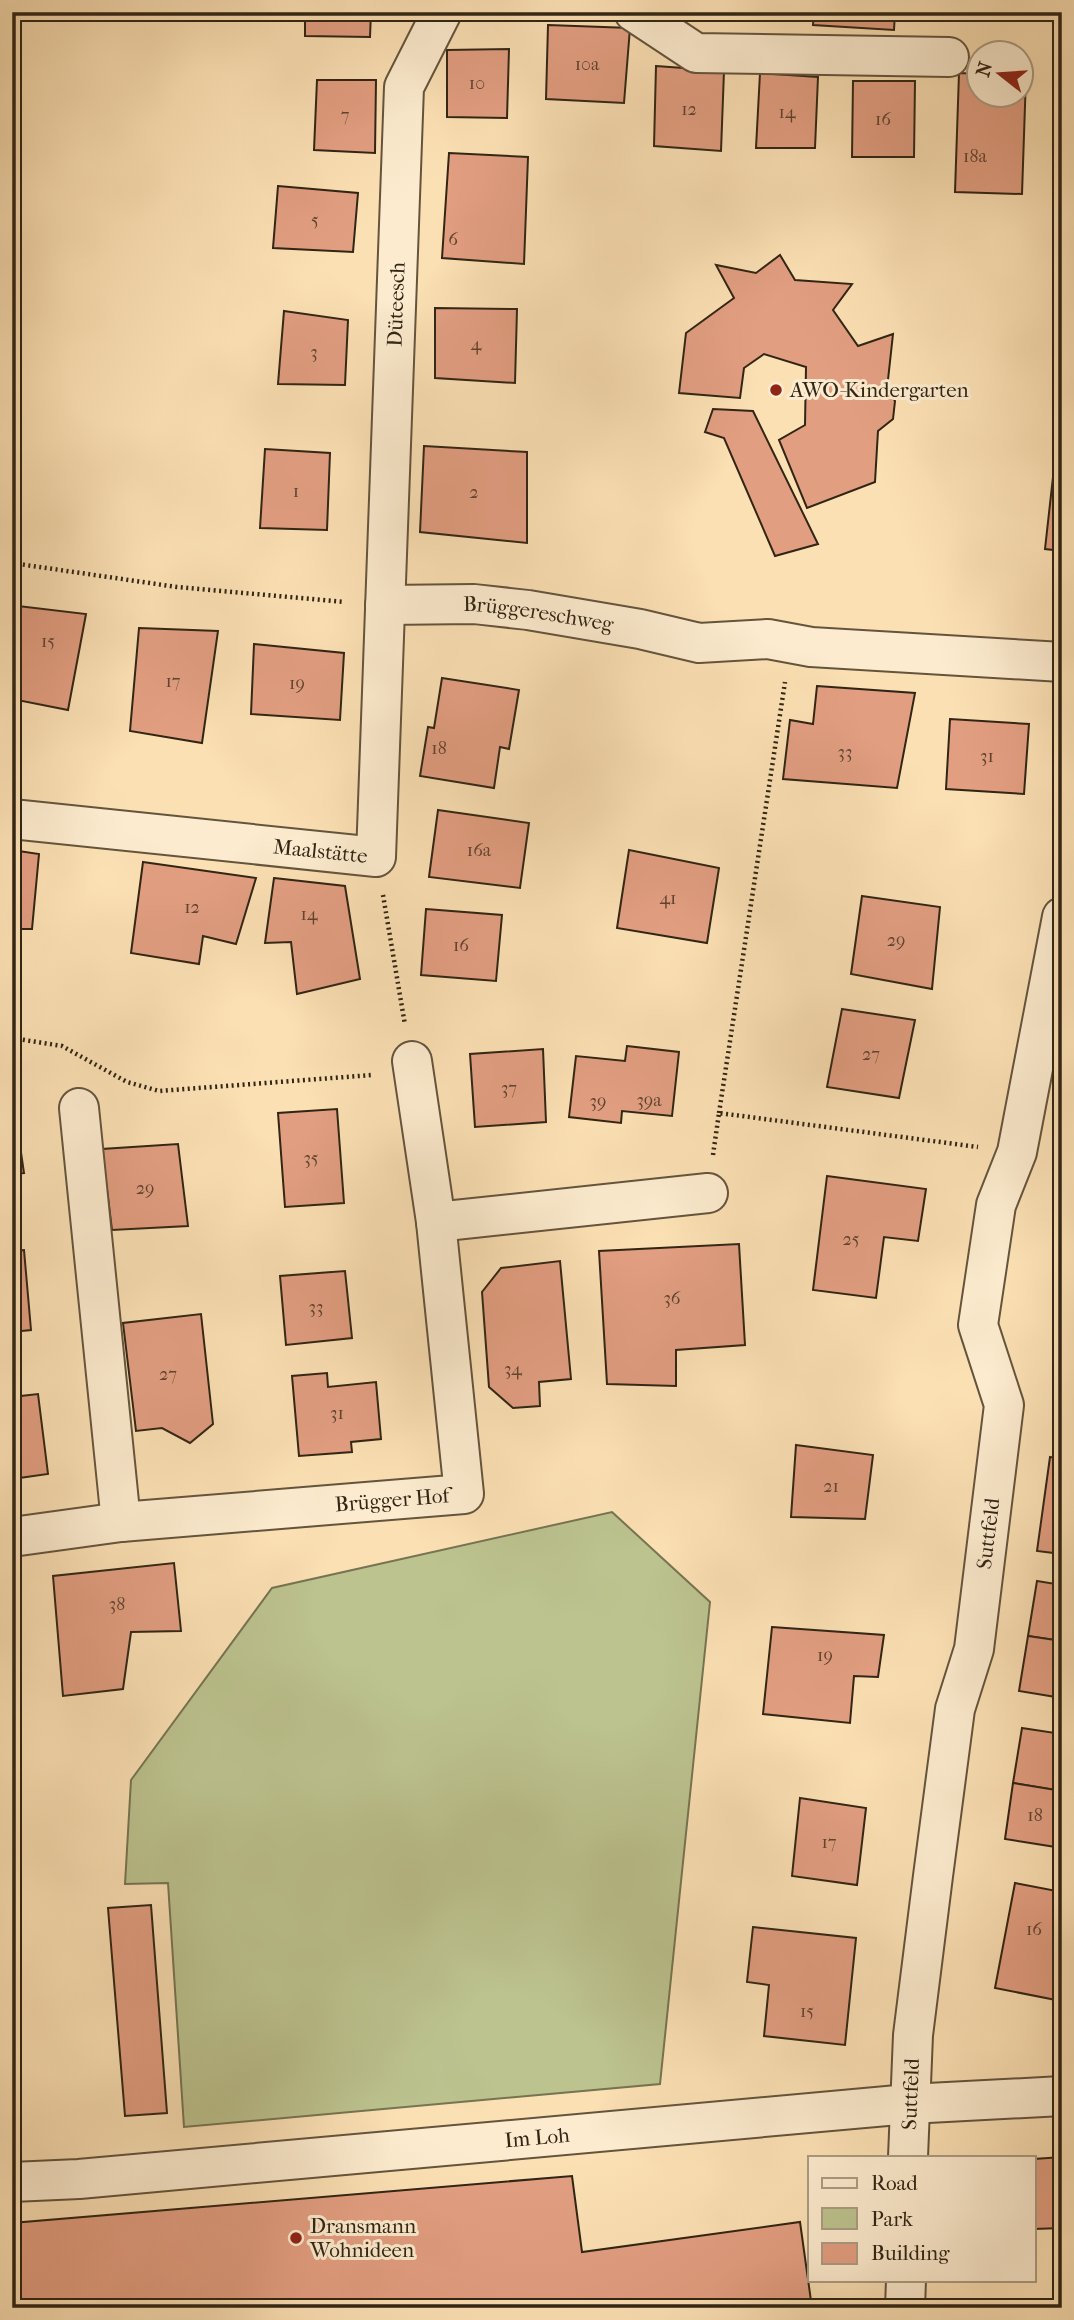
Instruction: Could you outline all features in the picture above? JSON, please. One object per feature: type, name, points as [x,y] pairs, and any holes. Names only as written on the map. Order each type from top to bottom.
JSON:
[{"type":"street","name":"Düteesch","points":[[385,605],[404,87],[442,12]]},
{"type":"street","points":[[634,12],[696,52],[949,57]]},
{"type":"street","name":"Brüggereschweg","points":[[385,605],[474,604],[528,610],[628,627],[699,643],[768,639],[811,647],[1062,662]]},
{"type":"street","name":"Maalstätte","points":[[12,819],[376,857],[385,605]]},
{"type":"street","name":"Suttfeld","points":[[908,2156],[913,2035],[955,1709],[974,1648],[1004,1405],[978,1325],[996,1205],[1017,1152],[1062,917]]},
{"type":"street","name":"Brügger Hof","points":[[12,1537],[121,1522],[464,1494],[436,1222],[412,1061]]},
{"type":"street","points":[[79,1108],[121,1522]]},
{"type":"street","points":[[436,1222],[708,1193]]},
{"type":"street","name":"Im Loh","points":[[12,2182],[79,2179],[909,2104],[1062,2096]]},
{"type":"street","points":[[905,2308],[906,2282]]},
{"type":"path","points":[[12,563],[177,587],[385,605]]},
{"type":"path","points":[[708,1193],[791,643]]},
{"type":"path","points":[[12,1038],[62,1046],[127,1082],[159,1091],[382,1074],[412,1061],[376,857]]},
{"type":"path","points":[[719,1113],[1017,1152]]},
{"type":"green space","points":[[612,1512],[710,1602],[660,2084],[184,2127],[168,1883],[125,1884],[131,1780],[272,1588]]},
{"type":"building","points":[[305,12],[371,12],[370,37],[305,36]]},
{"type":"building","points":[[814,12],[895,12],[894,30],[813,25]]},
{"type":"building","points":[[548,25],[630,28],[624,103],[546,99]]},
{"type":"building","points":[[509,49],[507,118],[447,117],[447,50]]},
{"type":"building","points":[[656,66],[724,71],[721,151],[654,146]]},
{"type":"building","points":[[760,73],[818,77],[815,148],[756,148]]},
{"type":"building","points":[[959,73],[965,73],[965,108],[1025,108],[1022,194],[955,192]]},
{"type":"building","points":[[317,80],[376,80],[375,153],[314,150]]},
{"type":"building","points":[[853,81],[915,81],[914,157],[852,157]]},
{"type":"building","points":[[449,153],[528,157],[524,264],[442,258]]},
{"type":"building","points":[[278,186],[358,193],[353,252],[273,248]]},
{"type":"building","points":[[780,255],[795,280],[852,284],[833,310],[858,346],[893,334],[887,389],[895,401],[893,419],[878,431],[875,482],[807,508],[779,440],[805,425],[806,367],[764,354],[744,368],[740,398],[679,393],[686,333],[734,298],[716,265],[756,273]]},
{"type":"building","points":[[435,308],[517,309],[515,383],[435,378]]},
{"type":"building","points":[[284,311],[348,320],[345,385],[278,384]]},
{"type":"building","points":[[713,409],[753,411],[818,544],[775,556],[724,438],[705,432]]},
{"type":"building","points":[[424,446],[527,452],[527,543],[420,532]]},
{"type":"building","points":[[265,449],[330,453],[327,530],[260,528]]},
{"type":"building","points":[[1053,477],[1062,478],[1062,551],[1045,549]]},
{"type":"building","points":[[18,606],[86,614],[68,710],[12,699]]},
{"type":"building","points":[[139,628],[218,631],[202,743],[130,731]]},
{"type":"building","points":[[254,644],[344,653],[340,720],[251,714]]},
{"type":"building","points":[[442,678],[519,690],[509,749],[500,747],[494,788],[420,776],[428,727],[434,728]]},
{"type":"building","points":[[817,686],[915,693],[897,788],[783,779],[790,720],[813,724]]},
{"type":"building","points":[[950,719],[1029,724],[1024,794],[946,789]]},
{"type":"building","points":[[438,810],[529,823],[520,888],[429,877]]},
{"type":"building","points":[[12,850],[39,854],[32,929],[12,929]]},
{"type":"building","points":[[629,850],[719,868],[707,943],[617,928]]},
{"type":"building","points":[[143,862],[256,878],[236,944],[203,936],[199,964],[131,953]]},
{"type":"building","points":[[274,878],[345,886],[360,979],[297,994],[291,942],[265,943]]},
{"type":"building","points":[[862,896],[940,907],[932,989],[851,974]]},
{"type":"building","points":[[426,909],[502,915],[496,981],[421,975]]},
{"type":"building","points":[[842,1009],[915,1020],[899,1098],[827,1087]]},
{"type":"building","points":[[627,1046],[679,1052],[672,1116],[622,1111],[621,1123],[569,1117],[576,1056],[625,1061]]},
{"type":"building","points":[[543,1049],[546,1122],[475,1127],[470,1054]]},
{"type":"building","points":[[337,1109],[344,1203],[285,1207],[278,1113]]},
{"type":"building","points":[[12,1111],[15,1111],[24,1173],[12,1174]]},
{"type":"building","points":[[178,1144],[188,1226],[112,1230],[102,1149]]},
{"type":"building","points":[[827,1176],[926,1189],[918,1241],[884,1237],[876,1298],[813,1290]]},
{"type":"building","points":[[739,1244],[745,1345],[676,1350],[676,1386],[607,1384],[599,1251]]},
{"type":"building","points":[[24,1250],[31,1330],[12,1332],[12,1251]]},
{"type":"building","points":[[560,1261],[571,1379],[539,1382],[540,1406],[513,1408],[489,1387],[482,1292],[501,1268]]},
{"type":"building","points":[[345,1271],[352,1338],[286,1345],[280,1276]]},
{"type":"building","points":[[201,1314],[213,1424],[190,1443],[162,1428],[136,1431],[123,1323]]},
{"type":"building","points":[[1062,1344],[1062,1382],[1055,1381]]},
{"type":"building","points":[[327,1373],[328,1387],[376,1382],[381,1439],[351,1442],[352,1452],[299,1456],[292,1376]]},
{"type":"building","points":[[38,1394],[48,1474],[12,1479],[12,1397]]},
{"type":"building","points":[[796,1445],[873,1455],[865,1519],[791,1517]]},
{"type":"building","points":[[1050,1457],[1062,1459],[1062,1554],[1037,1551]]},
{"type":"building","points":[[174,1563],[181,1631],[131,1632],[123,1689],[63,1696],[53,1576]]},
{"type":"building","points":[[1037,1581],[1062,1585],[1062,1641],[1028,1636]]},
{"type":"building","points":[[772,1627],[884,1635],[878,1677],[854,1676],[850,1723],[763,1714]]},
{"type":"building","points":[[1028,1636],[1062,1641],[1062,1698],[1019,1691]]},
{"type":"building","points":[[1022,1728],[1062,1734],[1062,1791],[1013,1783]]},
{"type":"building","points":[[1013,1783],[1062,1791],[1062,1848],[1005,1839]]},
{"type":"building","points":[[800,1798],[866,1808],[857,1885],[792,1876]]},
{"type":"building","points":[[1015,1883],[1062,1892],[1062,1965],[1056,2000],[995,1988]]},
{"type":"building","points":[[151,1905],[167,2113],[125,2116],[108,1908]]},
{"type":"building","points":[[753,1927],[856,1938],[845,2045],[764,2036],[769,1985],[747,1982]]},
{"type":"building","points":[[1062,2157],[1062,2228],[1036,2229],[1036,2159]]},
{"type":"building","name":"Dransmann Wohnideen","points":[[572,2176],[582,2252],[800,2222],[812,2308],[12,2308],[12,2223]]},
{"type":"place","name":"AWO-Kindergarten","points":[[776,390]]},
{"type":"place","name":"Dransmann Wohnideen","points":[[296,2238]]}]
